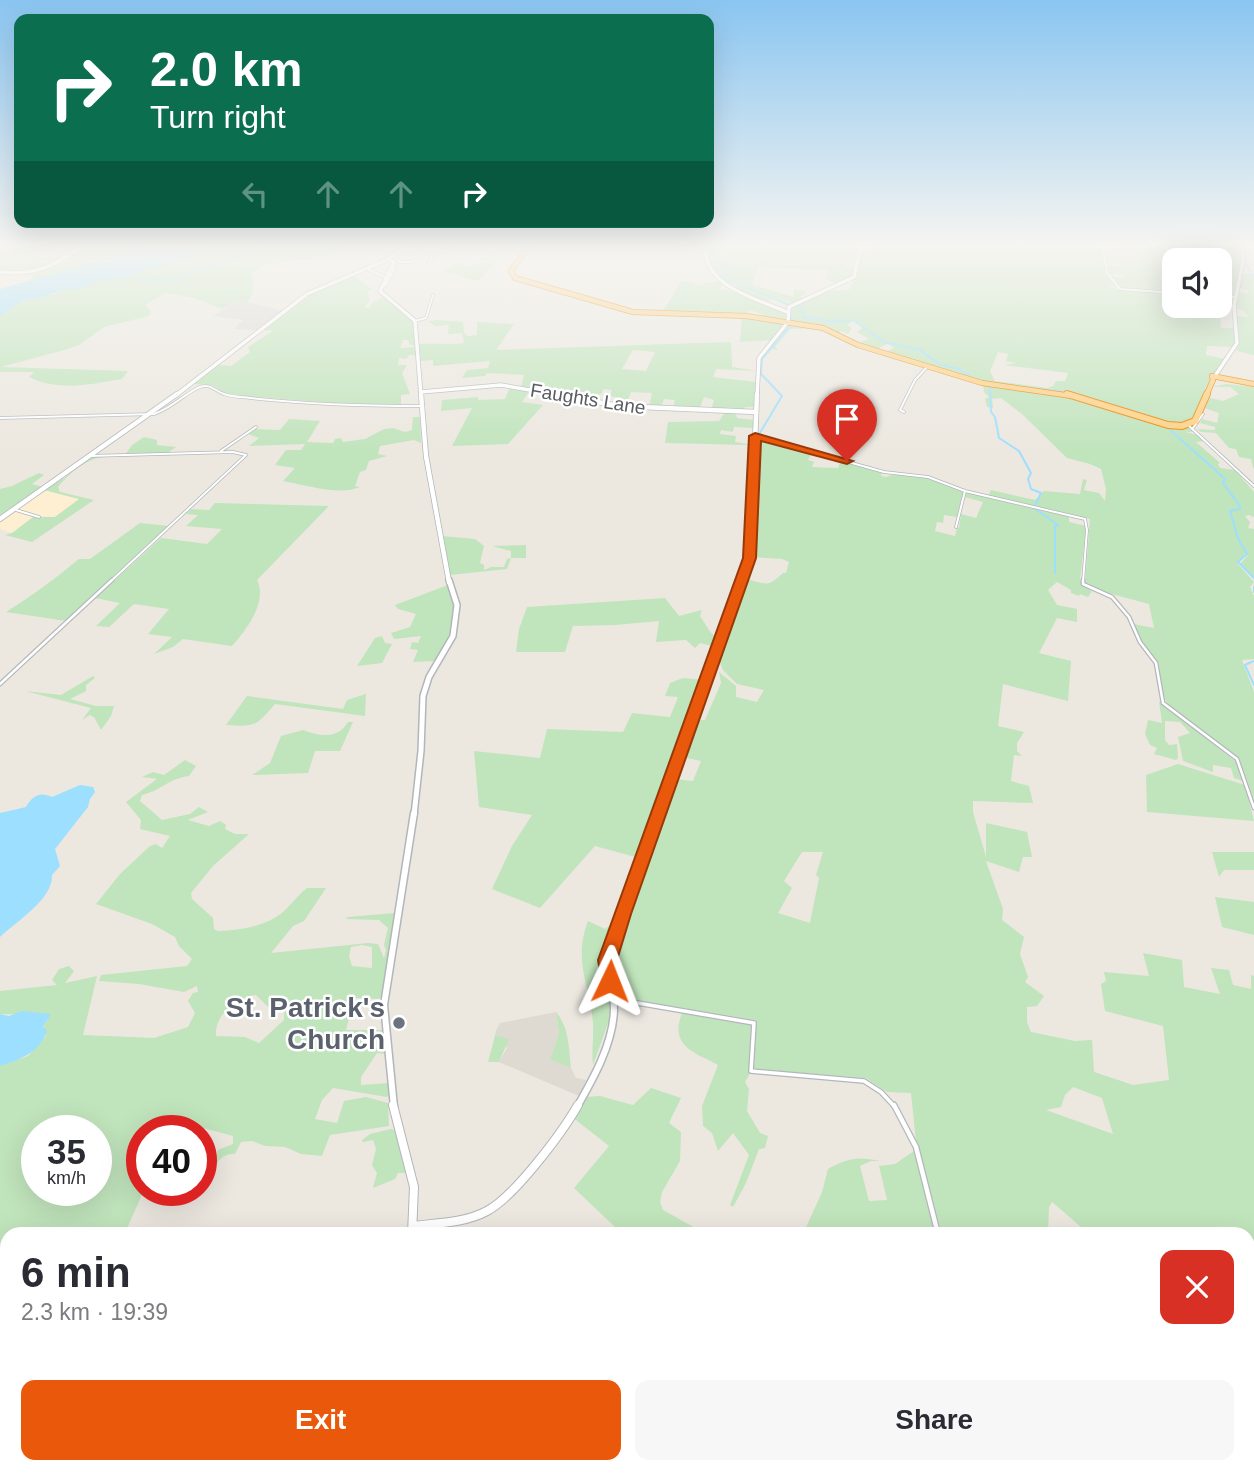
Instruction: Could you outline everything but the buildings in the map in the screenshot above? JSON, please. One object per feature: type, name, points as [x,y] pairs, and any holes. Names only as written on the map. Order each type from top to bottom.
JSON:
[{"type":"highway","points":[[739,316],[826,329],[856,344],[988,385],[1066,394],[1173,426],[1191,426],[1217,378],[1254,384]]},
{"type":"main road","points":[[413,1227],[414,1187],[394,1112],[384,1005],[413,825],[421,751],[423,696],[429,677],[453,636],[457,605],[446,569],[424,447],[418,354]]},
{"type":"street","points":[[2,517],[150,413],[278,316]]},
{"type":"street","points":[[409,316],[415,321],[418,354]]},
{"type":"street","points":[[415,321],[427,316]]},
{"type":"street","points":[[425,1227],[484,1213],[535,1168],[565,1125],[599,1061],[610,1032],[614,999],[608,969],[610,950],[750,558],[760,356],[788,322],[787,316]]},
{"type":"street","points":[[1217,378],[1220,366],[1236,348],[1236,316]]},
{"type":"street","points":[[904,412],[900,410],[909,391],[919,373],[928,366]]},
{"type":"street","name":"Faughts Lane","points":[[421,392],[501,385],[620,407],[756,412]]},
{"type":"street","points":[[0,418],[150,413],[171,408],[199,387],[206,386],[216,388],[222,394],[251,398],[351,406],[421,407]]},
{"type":"street","points":[[1203,414],[1191,426],[1254,486]]},
{"type":"street","points":[[220,452],[256,427]]},
{"type":"street","points":[[755,436],[884,472],[928,477],[965,491],[1085,519],[1087,530],[1083,584],[1108,595],[1122,608],[1140,642],[1156,663],[1163,703],[1237,759],[1254,807]]},
{"type":"street","points":[[0,684],[246,455],[220,452],[88,456]]},
{"type":"street","points":[[956,527],[965,491]]},
{"type":"street","points":[[13,510],[39,517]]},
{"type":"street","points":[[614,999],[754,1023],[751,1071],[864,1081],[878,1088],[897,1109],[910,1131],[936,1227]]},
{"type":"shaded area","points":[[213,316],[278,316],[259,330],[234,329],[243,320]]},
{"type":"shaded area","points":[[44,490],[80,499],[54,517],[41,516],[12,533],[0,529],[0,521]]},
{"type":"shaded area","points":[[556,1012],[559,1033],[550,1060],[571,1068],[576,1078],[586,1080],[579,1096],[499,1062],[507,1048],[495,1036],[500,1023]]},
{"type":"green space","points":[[0,316],[149,316],[104,327],[79,345],[1,367],[128,371],[122,379],[63,386],[29,377],[34,372],[0,372]]},
{"type":"green space","points":[[280,316],[407,316],[413,320],[416,346],[403,340],[400,348],[416,347],[417,355],[409,355],[406,359],[399,358],[398,365],[407,365],[402,373],[410,394],[401,395],[401,405],[369,406],[244,396],[225,393],[212,385],[193,384],[218,365],[231,366],[250,352],[248,347],[273,331],[262,330]]},
{"type":"green space","points":[[762,316],[788,317],[772,340],[740,342],[742,317],[762,318]]},
{"type":"green space","points":[[790,316],[1162,316],[1162,318],[1220,318],[1221,328],[1236,328],[1235,347],[1207,346],[1206,355],[1225,359],[1215,373],[1211,374],[1214,375],[1188,426],[1195,432],[1186,432],[1198,435],[1205,441],[1196,442],[1220,463],[1220,468],[1235,470],[1254,492],[1254,517],[1245,516],[1250,522],[1248,528],[1254,529],[1254,577],[1240,564],[1248,555],[1245,554],[1237,563],[1254,582],[1250,587],[1254,596],[1254,659],[1242,660],[1254,692],[1254,799],[1240,761],[1170,707],[1162,695],[1159,664],[1141,641],[1133,624],[1154,628],[1149,604],[1093,589],[1085,583],[1090,519],[988,496],[991,490],[1035,500],[1044,491],[1080,494],[1083,479],[1087,480],[1084,490],[1099,493],[1105,501],[1106,489],[1101,469],[1067,458],[1022,414],[1001,398],[992,399],[993,408],[987,407],[985,399],[989,397],[984,392],[983,383],[886,353],[894,347],[887,344],[875,350],[859,343],[869,339],[857,332],[862,328],[853,321],[847,325],[852,328],[848,334],[841,331],[838,334],[828,328],[789,329],[775,347],[778,350],[772,349],[760,362],[761,357],[790,323]],"holes":[[[998,352],[1008,354],[1006,361],[1016,363],[1005,365],[1068,373],[1065,381],[1056,381],[1048,388],[995,381],[990,371]]]},
{"type":"green space","points":[[1237,316],[1254,316],[1254,355],[1237,351]]},
{"type":"green space","points":[[428,321],[463,322],[467,336],[477,335],[477,322],[514,324],[496,350],[731,342],[732,367],[757,371],[716,369],[713,377],[756,382],[755,407],[745,407],[744,411],[711,410],[714,400],[704,397],[699,410],[673,409],[675,400],[664,399],[661,408],[649,408],[652,393],[631,392],[626,406],[616,405],[618,398],[610,396],[612,390],[604,389],[601,394],[593,395],[591,401],[521,387],[524,375],[487,373],[485,376],[462,378],[467,370],[488,368],[490,361],[433,366],[433,360],[421,361],[419,344],[464,343],[462,333],[448,334],[449,325],[435,326]],"holes":[[[633,350],[655,352],[646,371],[622,369]]]},
{"type":"green space","points":[[1226,384],[1254,387],[1254,470],[1251,459],[1239,457],[1236,449],[1229,448],[1216,433],[1201,432],[1197,429],[1215,430],[1215,427],[1200,423],[1202,419],[1217,423],[1219,413],[1204,408],[1195,425],[1191,425],[1207,397],[1223,401],[1239,394],[1230,387],[1213,387]]},
{"type":"green space","points":[[510,387],[530,390],[522,402],[543,405],[508,444],[452,446],[472,408],[441,411],[442,400],[478,397],[478,400],[505,399]]},
{"type":"green space","points":[[725,412],[736,413],[737,418],[754,420],[754,428],[734,427],[733,432],[721,430],[720,434],[736,436],[735,442],[753,445],[665,443],[668,422],[719,421]]},
{"type":"green space","points":[[413,417],[420,417],[421,443],[414,440],[380,446],[378,454],[387,456],[369,461],[366,470],[360,472],[355,486],[360,487],[352,489],[322,489],[283,481],[295,468],[275,465],[286,450],[301,450],[305,444],[249,446],[259,438],[248,434],[255,429],[280,430],[289,419],[320,421],[307,442],[333,443],[335,439],[341,438],[343,442],[365,439],[384,429],[393,428],[405,432],[412,430]]},
{"type":"green space","points":[[144,437],[157,440],[157,445],[176,447],[166,454],[125,455],[132,445]]},
{"type":"green space","points":[[759,438],[812,452],[808,460],[814,462],[812,467],[838,468],[841,460],[882,472],[881,476],[914,476],[964,491],[957,517],[944,515],[943,523],[937,522],[935,531],[955,536],[961,514],[976,518],[983,502],[965,497],[966,492],[1069,515],[1069,522],[1086,526],[1080,580],[1092,591],[1088,597],[1079,596],[1057,582],[1048,590],[1057,605],[1077,609],[1077,622],[1057,618],[1039,653],[1071,661],[1068,701],[1003,684],[998,726],[1024,732],[1017,743],[1017,751],[1022,756],[1014,755],[1011,781],[1029,786],[1033,803],[973,801],[973,812],[986,857],[986,823],[1027,832],[1032,857],[1023,857],[1019,872],[986,861],[1003,909],[1002,920],[1024,937],[1020,954],[1028,977],[1025,982],[1044,996],[1037,1006],[1027,1007],[1027,1022],[1031,1032],[1075,1041],[1092,1040],[1094,1072],[1133,1085],[1169,1080],[1163,1026],[1105,1011],[1101,984],[1106,981],[1104,972],[1149,976],[1143,953],[1182,960],[1184,987],[1220,994],[1211,968],[1229,970],[1233,985],[1251,989],[1251,975],[1254,976],[1254,1227],[1081,1227],[1052,1202],[1049,1207],[1048,1227],[940,1227],[916,1142],[911,1093],[887,1092],[866,1078],[754,1069],[756,1020],[616,997],[610,961],[675,779],[693,781],[701,761],[682,757],[696,720],[705,720],[721,683],[719,672],[736,686],[736,697],[757,702],[764,690],[737,684],[723,670],[718,658],[744,579],[762,583],[773,581],[786,573],[789,562],[752,557]],"holes":[[[802,852],[823,852],[816,875],[819,878],[810,923],[778,913],[792,888],[784,881]],[[1073,1087],[1102,1098],[1113,1134],[1046,1110],[1061,1107],[1065,1095]]]},
{"type":"green space","points":[[90,457],[103,457],[96,458],[72,472],[58,487],[60,492],[94,500],[32,542],[5,535],[12,533],[33,517],[55,517],[79,499],[44,490],[63,479]]},
{"type":"green space","points":[[39,473],[44,475],[32,484],[43,487],[0,515],[0,489]]},
{"type":"green space","points":[[215,503],[329,506],[257,580],[260,588],[258,606],[249,624],[232,646],[183,639],[173,647],[154,654],[172,637],[148,634],[169,609],[134,604],[109,627],[96,626],[120,603],[95,598],[161,538],[207,544],[222,529],[186,526],[198,515],[186,514],[191,509],[209,510]]},
{"type":"green space","points":[[140,523],[169,526],[66,621],[6,612],[79,559],[90,559]]},
{"type":"green space","points":[[442,536],[475,539],[484,546],[480,563],[484,565],[484,570],[504,567],[507,559],[511,558],[507,569],[450,575]]},
{"type":"green space","points":[[526,545],[526,558],[511,558],[511,551],[492,546]]},
{"type":"green space","points":[[448,585],[454,616],[446,642],[435,661],[413,662],[418,650],[410,649],[412,642],[418,643],[421,636],[394,639],[391,633],[410,627],[416,614],[398,609],[395,605]]},
{"type":"green space","points":[[665,598],[679,616],[702,610],[700,616],[711,633],[718,638],[715,647],[700,643],[695,648],[686,640],[656,642],[659,621],[573,626],[565,652],[516,652],[519,629],[527,607]]},
{"type":"green space","points":[[382,636],[385,643],[392,644],[382,663],[357,666],[375,638]]},
{"type":"green space","points":[[93,676],[95,678],[86,685],[86,691],[70,699],[96,706],[114,706],[111,716],[101,730],[94,717],[90,715],[82,720],[91,708],[25,691],[61,695]]},
{"type":"green space","points":[[683,678],[704,680],[639,858],[595,846],[540,908],[492,889],[512,846],[532,815],[479,807],[474,751],[540,758],[547,729],[623,732],[632,713],[670,717],[678,697],[665,696],[670,683]]},
{"type":"green space","points":[[366,694],[365,716],[275,704],[255,723],[244,726],[226,725],[247,696],[343,709],[347,700]]},
{"type":"green space","points":[[1159,701],[1236,762],[1243,781],[1234,778],[1231,768],[1213,765],[1213,772],[1183,761],[1178,737],[1190,733],[1180,722],[1165,721],[1165,740],[1169,745],[1177,744],[1178,758],[1176,760],[1154,754],[1157,748],[1150,745],[1145,734],[1148,720],[1162,723]]},
{"type":"green space","points":[[348,722],[353,722],[340,751],[315,751],[308,773],[252,775],[270,763],[281,736],[303,730],[321,735],[333,734],[344,728]]},
{"type":"green space","points":[[185,760],[196,766],[189,776],[142,795],[140,801],[162,820],[190,814],[199,807],[208,812],[188,820],[209,826],[220,821],[226,825],[225,829],[235,834],[249,834],[213,866],[191,893],[192,899],[213,918],[214,929],[218,931],[252,927],[276,917],[307,888],[326,888],[304,921],[293,926],[271,953],[368,943],[378,944],[384,958],[388,928],[379,920],[346,919],[395,913],[382,996],[379,999],[354,998],[346,1030],[382,1030],[382,1033],[371,1034],[371,1043],[379,1050],[384,1050],[385,1054],[377,1053],[361,1077],[361,1085],[388,1083],[389,1095],[387,1097],[333,1088],[322,1100],[315,1119],[337,1123],[344,1101],[366,1097],[388,1103],[389,1126],[330,1135],[322,1156],[301,1154],[285,1147],[265,1146],[252,1141],[241,1142],[235,1154],[222,1157],[217,1164],[218,1150],[233,1144],[233,1136],[217,1132],[217,1115],[126,1115],[126,1206],[137,1206],[128,1227],[0,1227],[0,1066],[28,1056],[46,1036],[43,1028],[50,1015],[0,1014],[0,991],[57,985],[52,980],[59,969],[69,966],[74,971],[65,983],[97,976],[83,1035],[154,1038],[188,1027],[195,1013],[188,1001],[193,993],[198,992],[197,986],[184,992],[139,984],[99,981],[101,975],[187,966],[192,959],[179,946],[175,937],[152,924],[96,904],[120,874],[150,846],[156,844],[162,848],[170,836],[140,829],[141,820],[126,802],[157,779],[142,777],[153,772],[164,775]],"holes":[[[351,947],[372,947],[372,968],[352,966],[349,956]],[[256,995],[268,1007],[284,1009],[284,1020],[259,1043],[245,1037],[216,1036],[216,1028],[223,1014],[241,999]]]},
{"type":"green space","points":[[1178,764],[1245,785],[1254,821],[1147,812],[1146,775]]},
{"type":"green space","points":[[1212,852],[1254,852],[1254,870],[1224,870],[1219,877]]},
{"type":"green space","points":[[1215,897],[1254,902],[1254,935],[1222,927]]},
{"type":"green space","points":[[588,921],[605,929],[612,924],[614,926],[605,961],[611,1015],[593,1065],[593,1021],[582,958]]},
{"type":"green space","points":[[556,1012],[566,1031],[571,1068],[550,1060],[559,1033]]},
{"type":"green space","points":[[682,1013],[751,1025],[749,1075],[745,1082],[749,1089],[747,1111],[760,1133],[768,1136],[765,1148],[759,1149],[733,1207],[730,1205],[749,1155],[733,1133],[718,1151],[712,1133],[703,1126],[702,1106],[718,1065],[686,1047],[679,1034]]},
{"type":"green space","points":[[499,1021],[496,1036],[509,1039],[499,1062],[488,1062]]},
{"type":"green space","points":[[651,1088],[681,1098],[669,1123],[681,1132],[680,1161],[662,1192],[660,1202],[663,1210],[693,1227],[615,1227],[574,1188],[609,1146],[572,1117],[586,1097],[600,1096],[633,1105]]},
{"type":"green space","points":[[395,1130],[408,1173],[398,1173],[395,1179],[373,1188],[377,1173],[372,1165],[376,1149],[373,1140],[362,1140],[370,1134]]},
{"type":"green space","points":[[914,1151],[933,1227],[806,1227],[822,1192],[828,1169],[853,1159],[880,1161],[871,1161],[860,1166],[869,1201],[887,1200],[879,1166],[895,1164]]},
{"type":"water","points":[[80,785],[93,787],[95,792],[88,807],[55,849],[60,866],[52,875],[47,892],[33,909],[0,937],[0,813],[26,807],[37,796],[44,794],[52,797]]},
{"type":"water","points":[[22,1011],[51,1014],[43,1027],[47,1031],[34,1050],[22,1058],[0,1066],[0,1014],[9,1016]]},
{"type":"waterway","points":[[757,449],[758,436],[782,396],[761,374],[762,359],[794,323],[790,316]]},
{"type":"waterway","points":[[803,316],[829,321],[853,320],[884,342],[920,350],[941,365],[959,369],[972,378]]},
{"type":"waterway","points":[[990,387],[991,412],[995,417],[999,438],[1019,451],[1031,473],[1028,479],[1031,489],[1041,493],[1034,508],[1058,525],[1055,526],[1055,573]]},
{"type":"waterway","points":[[1035,389],[1065,392]]},
{"type":"waterway","points":[[1168,428],[1225,479],[1223,483],[1240,506],[1240,509],[1230,511],[1238,538],[1247,554],[1238,562],[1254,578]]},
{"type":"waterway","points":[[1254,587],[1254,592]]},
{"type":"waterway","points":[[1254,661],[1245,665],[1254,685]]},
{"type":"place","name":"St. Patrick's Church","points":[[399,1023]]},
{"type":"route","points":[[610,981],[607,960],[622,914],[750,558],[755,436],[847,461]]}]
